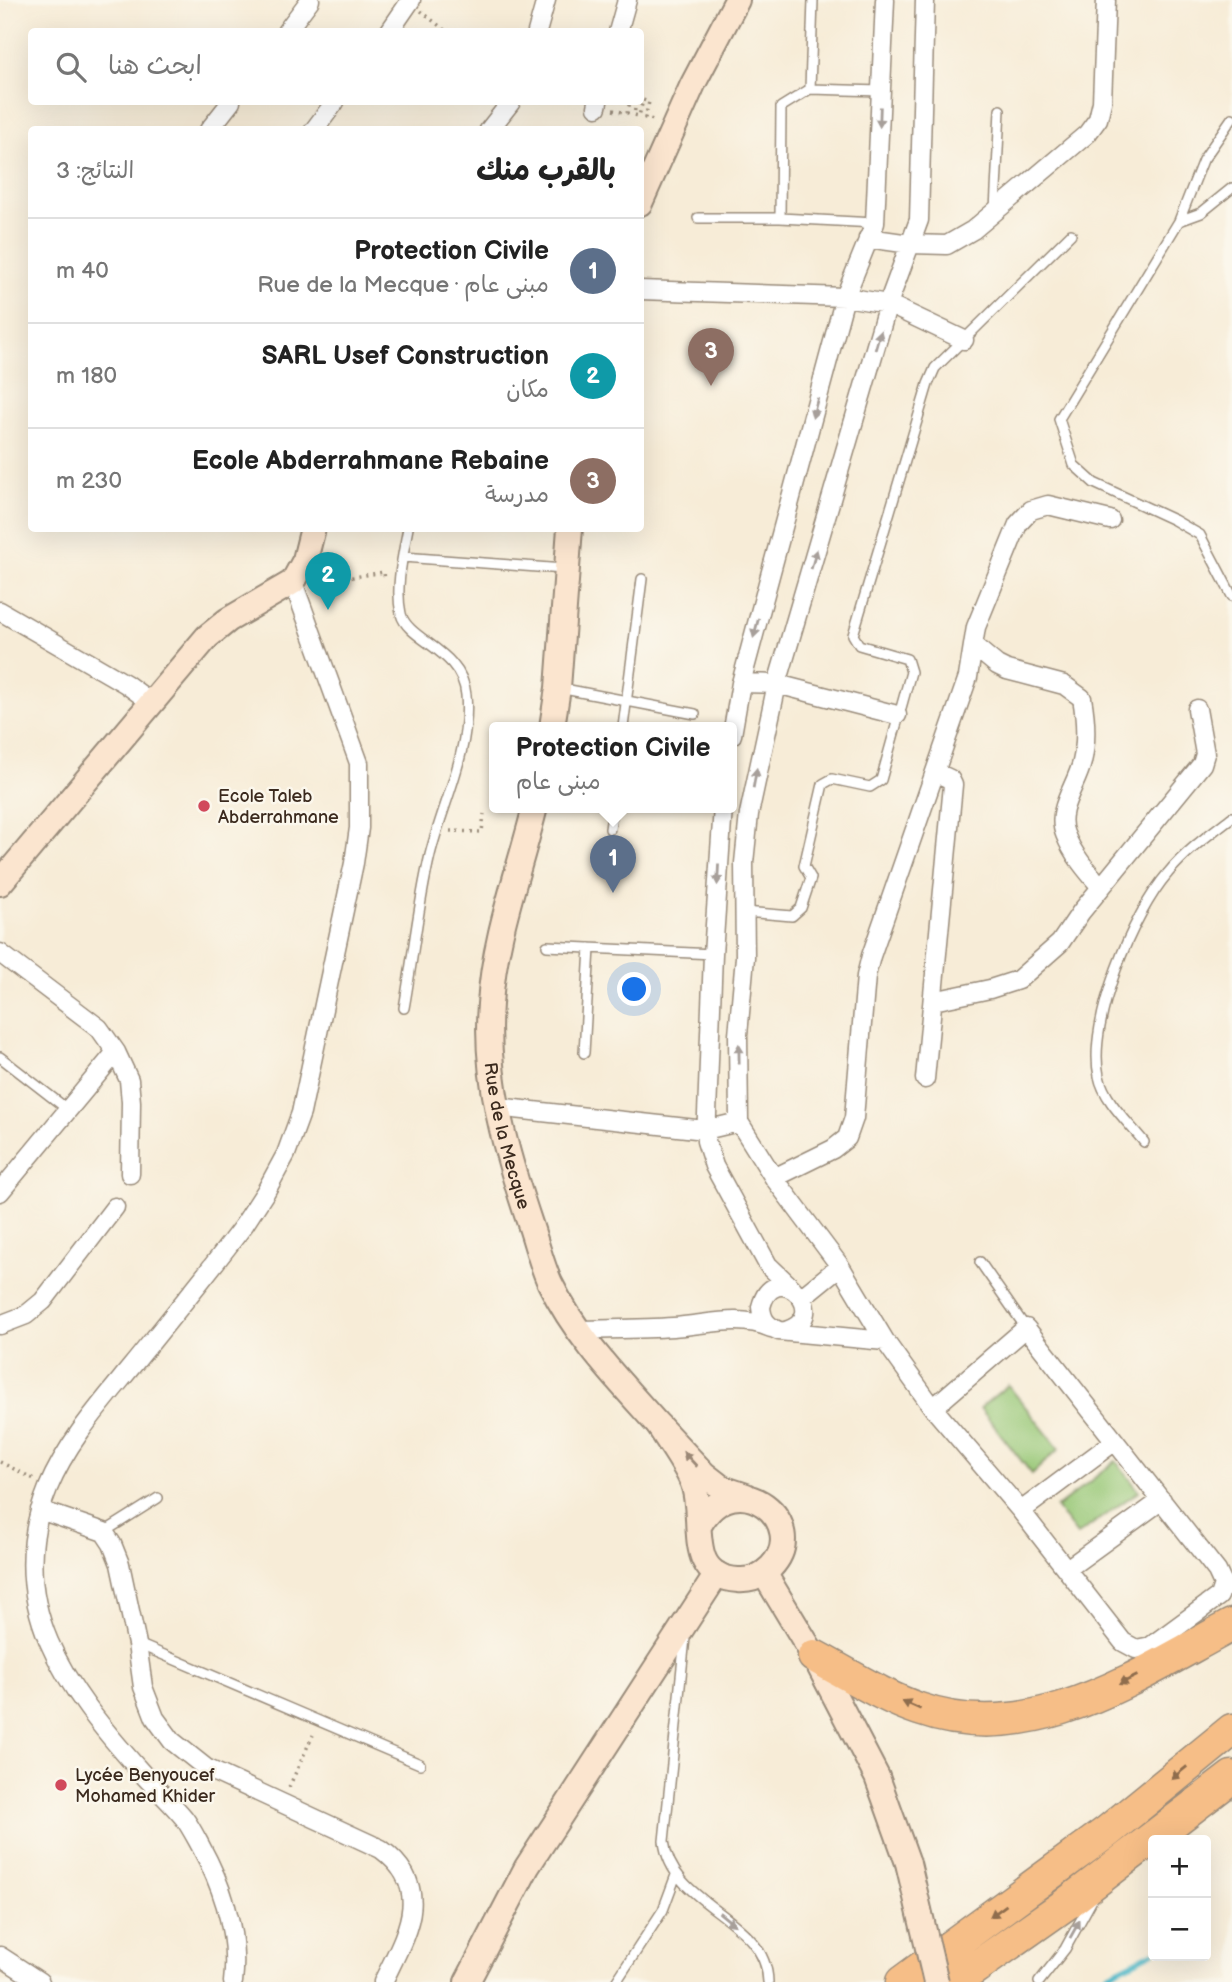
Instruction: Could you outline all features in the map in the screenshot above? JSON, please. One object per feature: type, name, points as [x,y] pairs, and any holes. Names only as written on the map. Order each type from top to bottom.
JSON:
[{"type":"highway","points":[[814,1656],[919,1709],[964,1719],[1000,1722],[1036,1716],[1082,1702],[1232,1625]]},
{"type":"highway","points":[[902,1982],[1108,1831],[1232,1730]]},
{"type":"highway","points":[[1155,1835],[1232,1777]]},
{"type":"highway","points":[[1156,1835],[1232,1793]]},
{"type":"highway","points":[[955,1982],[1066,1905],[1148,1840]]},
{"type":"street","points":[[289,28],[310,0]]},
{"type":"street","points":[[538,28],[546,0]]},
{"type":"street","points":[[619,28],[626,0]]},
{"type":"street","points":[[644,194],[693,84],[737,0]]},
{"type":"street","points":[[734,722],[741,683],[845,297],[872,231],[885,0]]},
{"type":"street","points":[[925,0],[919,220],[888,304],[777,684],[749,814],[744,863],[745,957],[738,1035],[739,1122],[774,1178],[840,1266],[885,1341],[933,1408],[1021,1511],[1123,1642],[1136,1648],[1151,1646],[1214,1601],[1222,1590],[1221,1577],[1026,1328],[933,1408]]},
{"type":"street","points":[[872,231],[910,244],[947,245],[973,230],[1087,134],[1098,118],[1103,91],[1106,0]]},
{"type":"street","points":[[392,28],[411,2]]},
{"type":"street","points":[[644,155],[693,84]]},
{"type":"street","points":[[212,126],[229,105]]},
{"type":"street","points":[[317,126],[333,105]]},
{"type":"street","points":[[492,126],[509,105]]},
{"type":"street","points":[[644,290],[845,297],[888,304],[964,340]]},
{"type":"street","points":[[774,1178],[833,1149],[847,1138],[854,1118],[866,976],[871,956],[968,677],[976,627],[1018,524],[1031,510],[1048,505],[1110,520]]},
{"type":"street","points":[[0,883],[207,637],[228,620],[294,584],[312,532]]},
{"type":"street","points":[[553,722],[558,688],[570,532]]},
{"type":"street","points":[[233,1982],[235,1969],[230,1922],[217,1877],[185,1819],[106,1732],[50,1649],[38,1616],[32,1581],[33,1545],[40,1510],[49,1485],[81,1428],[244,1225],[286,1154],[300,1113],[354,863],[359,828],[359,763],[294,584]]},
{"type":"street","points":[[0,611],[126,684],[152,703]]},
{"type":"street","points":[[973,645],[1007,670],[1064,685],[1082,698],[1086,721],[1082,765],[1064,808],[1064,833],[1079,861],[1101,887]]},
{"type":"street","points":[[741,683],[777,684],[897,715]]},
{"type":"street","points":[[933,1001],[990,989],[1018,979],[1060,943],[1101,887],[1202,764],[1205,754],[1197,709]]},
{"type":"street","points":[[925,1079],[953,785],[950,779],[935,772]]},
{"type":"street","name":"Rue de la Mecque","points":[[533,813],[495,963],[489,1046],[497,1107],[520,1194],[550,1282],[579,1330],[612,1373],[659,1426]]},
{"type":"street","points":[[723,813],[713,954],[705,1129],[707,1149],[768,1265],[805,1304],[803,1318],[793,1329],[779,1329],[762,1315],[769,1279],[768,1265]]},
{"type":"street","points":[[0,953],[99,1028],[116,1052],[129,1080],[130,1174]]},
{"type":"street","points":[[713,954],[745,957]]},
{"type":"street","points":[[0,1192],[66,1109],[116,1052]]},
{"type":"street","points":[[497,1107],[705,1129],[739,1122]]},
{"type":"street","points":[[0,1325],[26,1315],[43,1301],[115,1207]]},
{"type":"street","points":[[797,1293],[840,1266]]},
{"type":"street","points":[[739,1320],[779,1287],[797,1293]]},
{"type":"street","points":[[579,1330],[671,1328],[739,1320],[779,1329],[885,1341]]},
{"type":"street","points":[[659,1426],[704,1474],[722,1488],[760,1501],[771,1509],[779,1521],[781,1550],[764,1573],[741,1581],[728,1579],[706,1564],[700,1553],[699,1505],[692,1481],[659,1426]]},
{"type":"street","points":[[1021,1511],[1115,1441]]},
{"type":"street","points":[[700,1524],[707,1512],[720,1501],[746,1496]]},
{"type":"street","points":[[1067,1569],[1162,1500]]},
{"type":"street","points":[[40,1510],[104,1532],[112,1544],[120,1564],[138,1644],[143,1688],[155,1718],[173,1741],[206,1768],[381,1849],[398,1861],[413,1900],[409,1926],[383,1982]]},
{"type":"street","points":[[764,1573],[814,1656],[877,1777],[908,1863],[936,1982]]},
{"type":"street","points":[[467,1982],[527,1867],[717,1574]]},
{"type":"street","points":[[0,1956],[40,1982]]},
{"type":"lane","points":[[810,89],[813,0]]},
{"type":"lane","points":[[780,218],[781,107],[810,89],[881,91]]},
{"type":"lane","points":[[995,212],[1000,110]]},
{"type":"lane","points":[[1232,118],[1203,160],[1179,221],[1059,419],[1074,466],[1094,483],[1200,535],[1232,596]]},
{"type":"lane","points":[[1179,221],[1200,213],[1232,188]]},
{"type":"lane","points":[[698,218],[780,218],[872,231]]},
{"type":"lane","points":[[744,912],[792,916],[802,908],[811,878],[804,866],[823,784],[832,779],[870,787],[881,780],[911,672],[907,659],[859,645],[853,635],[928,384],[935,368],[1071,234]]},
{"type":"lane","points":[[404,1009],[429,858],[461,756],[467,722],[466,691],[459,673],[445,655],[408,626],[401,615],[399,590],[407,532]]},
{"type":"lane","points":[[403,557],[566,569]]},
{"type":"lane","points":[[624,722],[642,579]]},
{"type":"lane","points":[[558,688],[695,713]]},
{"type":"lane","points":[[610,830],[611,813]]},
{"type":"lane","points":[[1144,1142],[1105,1092],[1099,1076],[1097,1054],[1102,1017],[1132,928],[1150,895],[1188,851],[1232,817]]},
{"type":"lane","points":[[547,946],[713,954]]},
{"type":"lane","points":[[584,1052],[590,948]]},
{"type":"lane","points":[[0,1057],[66,1109]]},
{"type":"lane","points":[[980,1262],[1026,1328]]},
{"type":"lane","points":[[104,1532],[158,1497]]},
{"type":"lane","points":[[687,1619],[664,1841],[669,1865],[676,1875],[747,1936],[760,1955],[768,1982]]},
{"type":"lane","points":[[138,1644],[420,1764]]},
{"type":"lane","points":[[1040,1982],[1065,1948],[1106,1873]]},
{"type":"lane","points":[[616,1982],[663,1910],[676,1875]]},
{"type":"path","points":[[411,2],[442,28]]},
{"type":"path","points":[[644,100],[649,102],[645,118],[666,122]]},
{"type":"path","points":[[636,105],[634,115],[639,116],[642,105]]},
{"type":"path","points":[[294,584],[384,572],[386,591],[399,590]]},
{"type":"path","points":[[437,830],[482,832],[484,814]]},
{"type":"path","points":[[0,1462],[49,1485]]},
{"type":"path","points":[[282,1803],[313,1735]]},
{"type":"green space","points":[[1008,1385],[1059,1449],[1032,1474],[980,1408]]},
{"type":"green space","points":[[1116,1461],[1139,1491],[1077,1535],[1056,1508]]},
{"type":"waterway","points":[[1087,1982],[1099,1979],[1148,1954]]},
{"type":"place","name":"Ecole Abderrahmane Rebaine","points":[[711,386]]},
{"type":"place","name":"SARL Usef Construction","points":[[328,610]]},
{"type":"place","name":"Ecole Taleb Abderrahmane","points":[[204,806]]},
{"type":"place","name":"Protection Civile","points":[[613,893]]},
{"type":"place","name":"Lycée Benyoucef Mohamed Khider","points":[[61,1785]]}]
